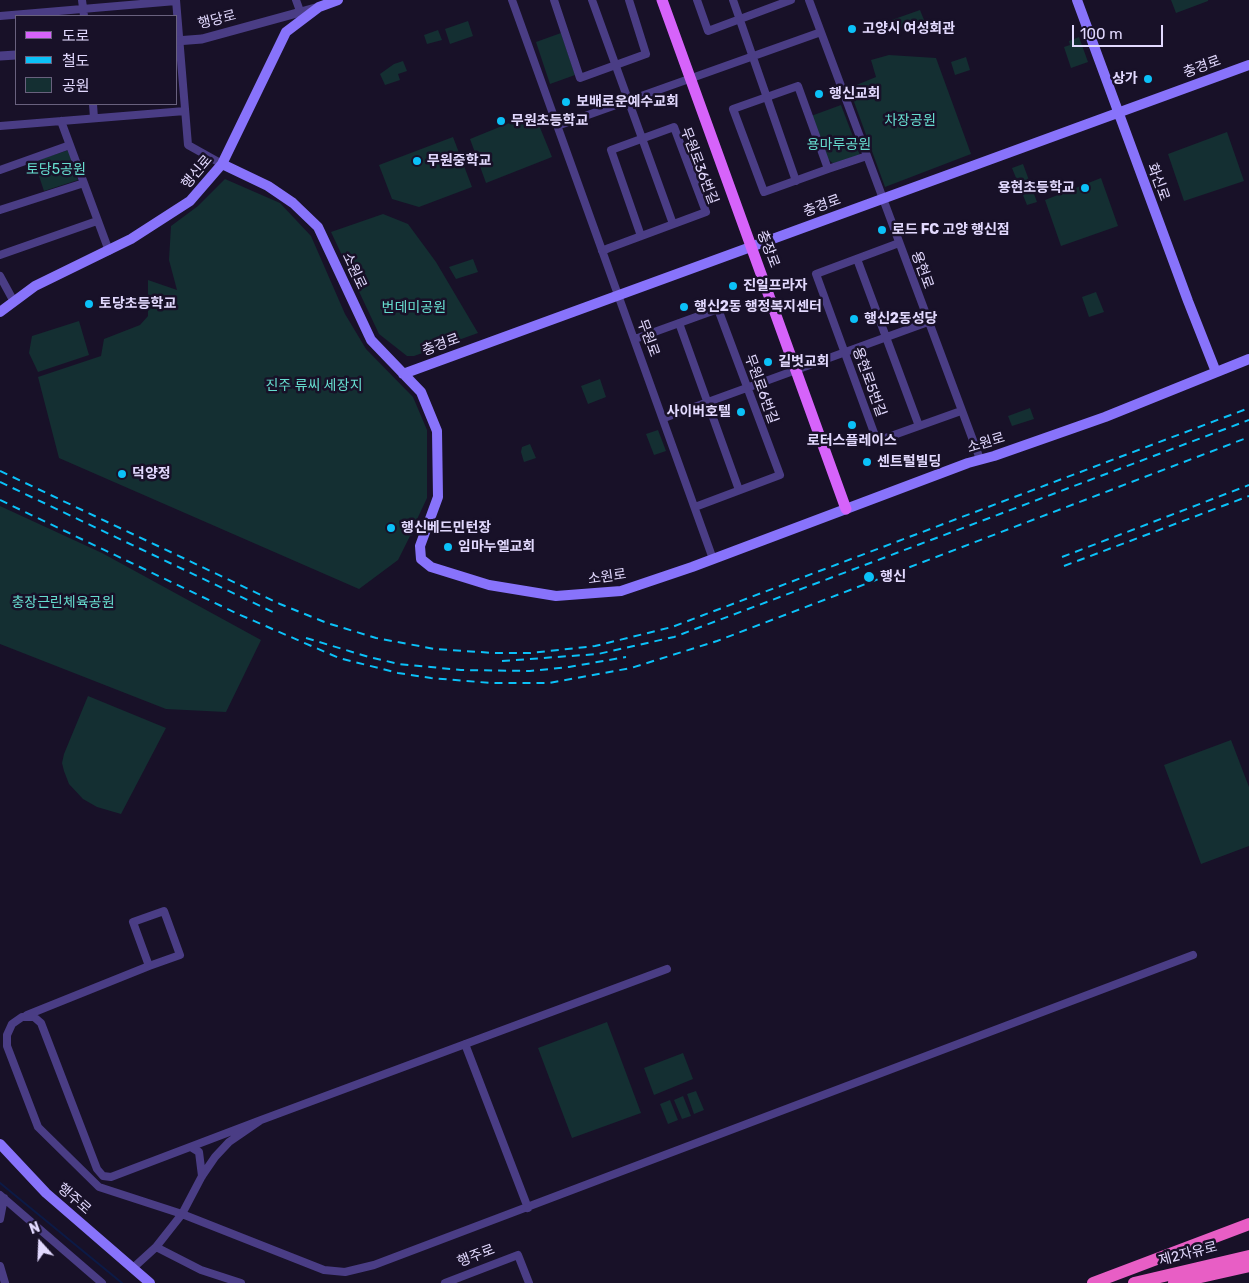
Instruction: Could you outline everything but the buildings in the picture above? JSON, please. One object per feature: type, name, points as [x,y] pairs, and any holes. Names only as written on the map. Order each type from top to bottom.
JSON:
[{"type":"highway","points":[[1093,1283],[1249,1224]]},
{"type":"highway","name":"제2자유로","points":[[1134,1283],[1249,1256]]},
{"type":"highway","name":"제2자유로","points":[[1174,1283],[1249,1266]]},
{"type":"main road","name":"행신로","points":[[0,312],[13,300],[49,278],[109,251],[168,217],[190,201],[222,164],[286,32],[319,7],[338,0]]},
{"type":"main road","name":"충장로","points":[[662,0],[846,509]]},
{"type":"main road","name":"화신로","points":[[1077,0],[1216,372]]},
{"type":"main road","name":"충경로","points":[[403,374],[1249,64]]},
{"type":"main road","name":"소원로","points":[[222,164],[268,186],[293,203],[318,227],[371,340],[421,392],[437,431],[438,497],[420,546],[421,559],[425,564],[489,585],[556,596],[621,591],[713,559],[980,459],[1105,417],[1249,360]]},
{"type":"main road","name":"행주로","points":[[0,1144],[46,1193],[150,1283]]},
{"type":"street","points":[[82,0],[84,13]]},
{"type":"street","points":[[28,15],[84,13],[176,0],[177,15]]},
{"type":"street","points":[[296,0],[300,11]]},
{"type":"street","name":"무원로","points":[[512,0],[602,251],[620,294],[713,559]]},
{"type":"street","points":[[554,0],[580,78],[646,54],[629,0]]},
{"type":"street","points":[[592,0],[641,140],[673,224]]},
{"type":"street","points":[[697,0],[708,31],[740,20],[773,3],[791,0]]},
{"type":"street","points":[[733,0],[796,181]]},
{"type":"street","name":"용현로","points":[[809,0],[980,459]]},
{"type":"street","name":"행당로","points":[[178,41],[202,39],[319,7]]},
{"type":"street","points":[[0,16],[15,15]]},
{"type":"street","points":[[558,126],[821,32]]},
{"type":"street","points":[[178,41],[188,145],[222,164]]},
{"type":"street","points":[[0,56],[15,55]]},
{"type":"street","points":[[828,169],[798,86],[733,109],[764,192],[867,156]]},
{"type":"street","points":[[93,105],[94,118]]},
{"type":"street","points":[[0,126],[185,111]]},
{"type":"street","points":[[61,121],[109,251]]},
{"type":"street","name":"무원로36번길","points":[[602,251],[706,212],[674,127],[611,150],[641,236]]},
{"type":"street","points":[[0,170],[70,145]]},
{"type":"street","points":[[0,210],[84,183]]},
{"type":"street","points":[[0,255],[97,221]]},
{"type":"street","name":"용현로5번길","points":[[899,243],[816,274],[877,441],[961,410]]},
{"type":"street","points":[[857,260],[919,426]]},
{"type":"street","points":[[0,276],[13,300]]},
{"type":"street","name":"무원로6번길","points":[[635,339],[718,309],[780,475],[695,507]]},
{"type":"street","points":[[664,418],[928,322]]},
{"type":"street","points":[[680,323],[739,490]]},
{"type":"street","points":[[149,966],[133,922],[164,911],[180,955],[22,1017],[12,1024],[7,1035],[7,1046],[38,1127],[99,1187],[182,1214],[324,1270],[345,1272],[374,1266],[1193,955]]},
{"type":"street","points":[[22,1017],[34,1017],[41,1023],[97,1169],[103,1176],[111,1177],[667,969]]},
{"type":"street","points":[[465,1044],[528,1208]]},
{"type":"street","points":[[133,1268],[156,1247],[182,1214],[202,1176],[229,1142],[261,1120]]},
{"type":"street","points":[[190,1147],[199,1152],[202,1176]]},
{"type":"street","points":[[0,1219],[2,1196]]},
{"type":"street","points":[[2,1196],[102,1283]]},
{"type":"street","points":[[156,1247],[201,1270],[240,1283]]},
{"type":"street","name":"행주로","points":[[445,1283],[518,1255],[529,1283]]},
{"type":"street","points":[[0,1266],[5,1283]]},
{"type":"green space","points":[[1171,0],[1208,0],[1208,1],[1176,13]]},
{"type":"green space","points":[[920,10],[924,20],[889,32],[886,22]]},
{"type":"green space","points":[[468,21],[473,36],[450,44],[445,29]]},
{"type":"green space","points":[[438,30],[442,40],[427,44],[424,35]]},
{"type":"green space","points":[[561,33],[575,75],[550,84],[536,42]]},
{"type":"green space","points":[[1079,37],[1088,62],[1071,68],[1064,47],[1070,45],[1069,41]]},
{"type":"green space","name":"차장공원","points":[[889,55],[936,58],[971,154],[885,187],[849,88],[876,77],[871,60]]},
{"type":"green space","points":[[966,57],[970,70],[955,75],[951,62]]},
{"type":"green space","points":[[403,61],[407,71],[398,74],[400,80],[385,85],[380,74],[394,64]]},
{"type":"green space","name":"용마루공원","points":[[841,105],[860,155],[834,164],[825,157],[811,116]]},
{"type":"green space","points":[[534,113],[552,157],[486,183],[470,139]]},
{"type":"green space","points":[[1227,132],[1244,181],[1184,201],[1168,154]]},
{"type":"green space","points":[[453,137],[472,187],[419,207],[392,199],[379,165]]},
{"type":"green space","name":"토당5공원","points":[[69,150],[78,180],[44,191],[34,161]]},
{"type":"green space","points":[[1023,164],[1037,202],[1027,205],[1012,168]]},
{"type":"green space","points":[[1101,178],[1118,226],[1061,246],[1045,200]]},
{"type":"green space","name":"진주 류씨 세장지","points":[[225,179],[280,203],[311,236],[345,314],[366,349],[413,397],[427,430],[427,498],[412,530],[413,535],[410,536],[398,560],[359,589],[59,458],[38,377],[101,356],[104,339],[140,325],[148,316],[148,280],[177,290],[169,260],[171,226],[198,206]]},
{"type":"green space","name":"번데미공원","points":[[383,214],[408,224],[436,262],[478,333],[414,356],[407,356],[379,334],[331,232]]},
{"type":"green space","points":[[473,259],[478,272],[456,279],[449,267]]},
{"type":"green space","points":[[1096,292],[1104,312],[1089,317],[1082,297]]},
{"type":"green space","points":[[79,321],[89,355],[38,372],[29,353],[32,336]]},
{"type":"green space","points":[[600,379],[606,397],[588,404],[581,386]]},
{"type":"green space","points":[[1030,408],[1034,419],[1012,426],[1008,416]]},
{"type":"green space","points":[[658,430],[666,451],[654,455],[646,434]]},
{"type":"green space","points":[[530,444],[536,458],[524,462],[521,452],[522,447]]},
{"type":"green space","name":"충장근린체육공원","points":[[0,506],[102,553],[261,640],[226,712],[166,709],[0,644]]},
{"type":"green space","points":[[88,696],[166,728],[121,814],[97,807],[83,799],[69,784],[64,771],[62,763],[64,754]]},
{"type":"green space","points":[[1231,740],[1249,787],[1249,846],[1201,864],[1164,765]]},
{"type":"green space","points":[[607,1022],[641,1113],[572,1138],[538,1048]]},
{"type":"green space","points":[[683,1053],[693,1079],[654,1095],[644,1068]]},
{"type":"green space","points":[[696,1091],[704,1110],[694,1114],[687,1094]]},
{"type":"green space","points":[[683,1096],[691,1116],[682,1119],[674,1100]]},
{"type":"green space","points":[[670,1100],[678,1120],[668,1124],[660,1104]]},
{"type":"waterway","points":[[0,1183],[122,1283]]},
{"type":"railway","points":[[0,471],[280,604],[327,623],[376,638],[435,649],[494,653],[530,653],[595,646],[672,627],[1249,408]]},
{"type":"railway","points":[[502,661],[598,654],[674,637],[1249,420]]},
{"type":"railway","points":[[0,500],[238,614],[339,658],[398,673],[431,678],[491,683],[549,683],[631,668],[717,641],[1249,437]]},
{"type":"railway","points":[[0,482],[277,614]]},
{"type":"railway","points":[[1062,557],[1249,485]]},
{"type":"railway","points":[[1064,566],[1249,496]]},
{"type":"railway","points":[[306,638],[399,664],[461,670],[530,671],[569,667],[626,657]]},
{"type":"place","name":"고양시 여성회관","points":[[852,29]]},
{"type":"place","name":"상가","points":[[1148,79]]},
{"type":"place","name":"행신교회","points":[[819,94]]},
{"type":"place","name":"보배로운예수교회","points":[[566,102]]},
{"type":"place","name":"무원초등학교","points":[[501,121]]},
{"type":"place","name":"무원중학교","points":[[417,161]]},
{"type":"place","name":"용현초등학교","points":[[1085,188]]},
{"type":"place","name":"로드 FC 고양 행신점","points":[[882,230]]},
{"type":"place","name":"진일프라자","points":[[733,286]]},
{"type":"place","name":"토당초등학교","points":[[89,304]]},
{"type":"place","name":"행신2동 행정복지센터","points":[[684,307]]},
{"type":"place","name":"행신2동성당","points":[[854,319]]},
{"type":"place","name":"길벗교회","points":[[768,362]]},
{"type":"place","name":"사이버호텔","points":[[741,412]]},
{"type":"place","name":"로터스플레이스","points":[[852,425]]},
{"type":"place","name":"센트럴빌딩","points":[[867,462]]},
{"type":"place","name":"덕양정","points":[[122,474]]},
{"type":"place","name":"행신베드민턴장","points":[[391,528]]},
{"type":"place","name":"임마누엘교회","points":[[448,547]]},
{"type":"place","name":"행신","points":[[869,577]]}]
